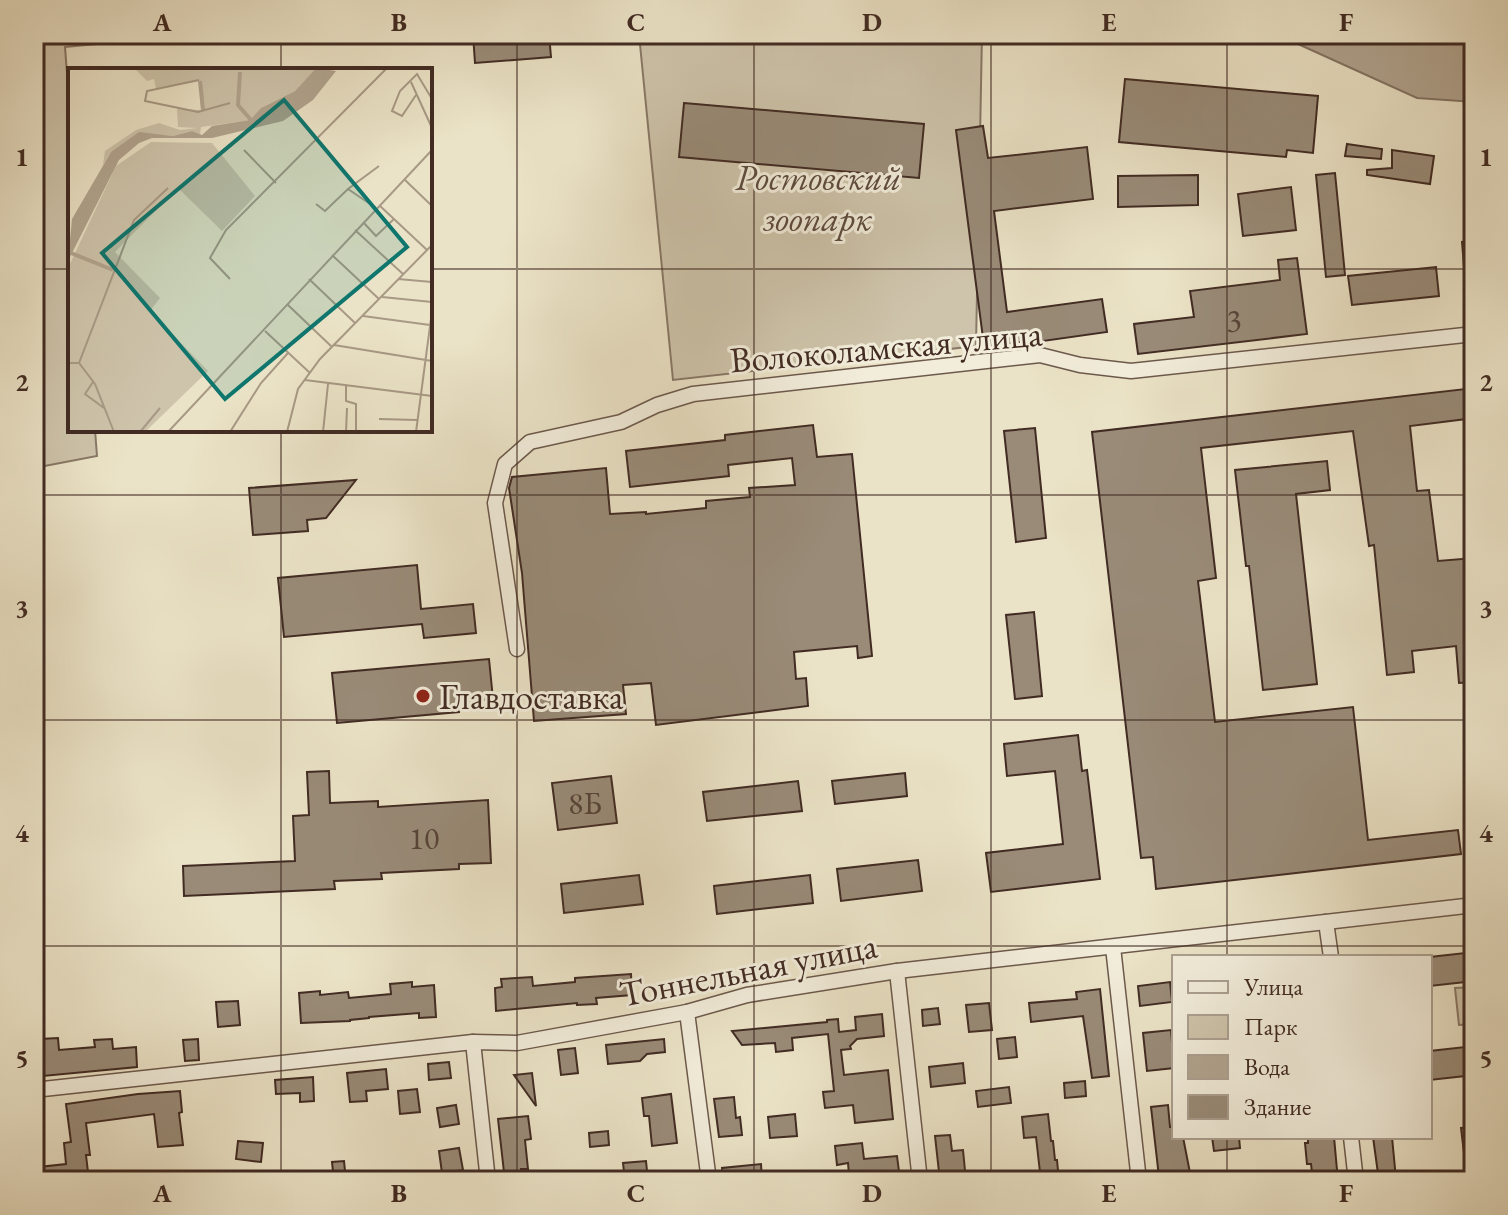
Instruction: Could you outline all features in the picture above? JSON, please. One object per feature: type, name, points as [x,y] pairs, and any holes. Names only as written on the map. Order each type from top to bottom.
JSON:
[{"type":"street","name":"Волоколамская улица","points":[[517,649],[495,503],[505,464],[530,442],[621,422],[657,405],[693,394],[719,391],[1040,355],[1080,365],[1131,371],[1474,334]]},
{"type":"street","name":"Тоннельная улица","points":[[34,1090],[473,1042],[517,1043],[687,1012],[747,995],[897,971],[1474,905]]},
{"type":"street","points":[[1326,922],[1331,955]]},
{"type":"street","points":[[1113,947],[1139,1181]]},
{"type":"street","points":[[897,971],[920,1181]]},
{"type":"street","points":[[687,1012],[709,1181]]},
{"type":"street","points":[[473,1042],[488,1181]]},
{"type":"street","points":[[1351,1139],[1356,1181]]},
{"type":"green space","points":[[34,34],[203,34],[65,47],[68,87],[68,432],[95,432],[97,456],[34,468]]},
{"type":"green space","name":"Ростовский зоопарк","points":[[639,34],[982,34],[976,346],[673,380]]},
{"type":"green space","points":[[1474,987],[1474,1024],[1459,1025],[1455,988]]},
{"type":"water","points":[[1276,34],[1474,34],[1474,102],[1417,98]]},
{"type":"building","points":[[473,34],[549,34],[551,57],[475,63]]},
{"type":"building","points":[[1125,79],[1318,96],[1313,153],[1287,150],[1286,157],[1119,142]]},
{"type":"building","points":[[684,103],[924,124],[919,178],[679,157]]},
{"type":"building","points":[[983,126],[988,158],[1087,147],[1093,199],[994,211],[1007,312],[1102,299],[1107,332],[984,346],[956,130]]},
{"type":"building","points":[[1347,144],[1382,149],[1381,159],[1345,156]]},
{"type":"building","points":[[1392,150],[1434,156],[1430,184],[1367,175],[1367,170],[1392,168]]},
{"type":"building","points":[[1335,173],[1345,275],[1326,277],[1316,175]]},
{"type":"building","points":[[1198,175],[1198,205],[1118,207],[1118,176]]},
{"type":"building","points":[[1291,187],[1296,230],[1243,236],[1238,194]]},
{"type":"building","points":[[1474,241],[1474,279],[1465,279],[1462,242]]},
{"type":"building","points":[[1297,258],[1307,334],[1138,354],[1134,324],[1194,317],[1190,291],[1280,280],[1278,260]]},
{"type":"building","points":[[1436,267],[1439,296],[1352,305],[1348,276]]},
{"type":"building","points":[[1474,388],[1474,418],[1410,426],[1417,491],[1429,490],[1438,561],[1474,558],[1474,682],[1459,683],[1456,646],[1412,651],[1414,672],[1387,675],[1374,545],[1369,546],[1353,431],[1201,448],[1216,578],[1198,581],[1215,722],[1353,707],[1368,840],[1458,830],[1461,854],[1156,889],[1153,857],[1141,858],[1092,432]]},
{"type":"building","points":[[813,425],[817,457],[852,454],[872,656],[858,658],[857,646],[794,652],[796,679],[806,678],[808,706],[656,725],[651,683],[623,685],[626,714],[534,721],[522,573],[509,488],[512,477],[606,468],[610,514],[706,508],[706,501],[750,497],[749,488],[795,485],[792,458],[728,465],[729,476],[630,487],[626,451],[725,440],[725,435]]},
{"type":"building","points":[[1035,428],[1046,538],[1016,542],[1004,431]]},
{"type":"building","points":[[1327,461],[1330,490],[1296,494],[1317,684],[1263,690],[1235,470]]},
{"type":"building","points":[[356,480],[326,518],[307,520],[308,531],[253,535],[249,488]]},
{"type":"building","points":[[417,565],[421,609],[473,604],[476,633],[424,638],[422,624],[284,637],[278,578]]},
{"type":"building","points":[[1034,612],[1042,696],[1015,699],[1006,615]]},
{"type":"building","points":[[489,659],[493,699],[458,702],[459,712],[337,723],[332,673]]},
{"type":"building","points":[[1078,735],[1082,771],[1087,770],[1100,879],[991,892],[986,853],[1063,844],[1055,771],[1007,776],[1004,744]]},
{"type":"building","points":[[329,771],[330,803],[378,801],[378,807],[488,800],[491,863],[459,864],[459,869],[381,873],[382,879],[334,881],[335,889],[184,896],[183,866],[295,861],[293,816],[309,815],[307,772]]},
{"type":"building","points":[[905,773],[907,796],[835,804],[832,781]]},
{"type":"building","points":[[611,776],[617,823],[558,830],[552,783]]},
{"type":"building","points":[[798,781],[802,811],[707,821],[703,792]]},
{"type":"building","points":[[918,860],[922,891],[841,901],[837,869]]},
{"type":"building","points":[[639,875],[643,904],[564,913],[561,884]]},
{"type":"building","points":[[810,875],[813,903],[717,914],[714,886]]},
{"type":"building","points":[[1474,952],[1474,981],[1432,986],[1432,957]]},
{"type":"building","points":[[631,974],[632,995],[596,998],[597,1004],[496,1011],[495,988],[502,987],[501,979],[532,977],[533,986],[575,982],[575,978]]},
{"type":"building","points":[[412,982],[412,987],[434,985],[436,1017],[419,1018],[419,1013],[301,1023],[299,993],[320,991],[320,995],[348,992],[349,998],[391,994],[390,984]]},
{"type":"building","points":[[1170,982],[1172,1002],[1140,1006],[1138,986]]},
{"type":"building","points":[[1100,989],[1109,1076],[1092,1078],[1083,1016],[1031,1022],[1029,1003],[1077,999],[1076,992]]},
{"type":"building","points":[[238,1001],[240,1025],[218,1027],[216,1002]]},
{"type":"building","points":[[989,1003],[992,1030],[969,1032],[966,1005]]},
{"type":"building","points":[[938,1008],[940,1024],[923,1026],[922,1010]]},
{"type":"building","points":[[882,1014],[884,1036],[857,1039],[850,1046],[851,1049],[841,1050],[844,1075],[888,1070],[893,1119],[855,1123],[853,1105],[825,1108],[823,1092],[834,1091],[828,1034],[792,1038],[793,1050],[776,1052],[775,1043],[742,1045],[732,1031],[838,1019],[839,1032],[856,1030],[855,1017]]},
{"type":"building","points":[[1171,1030],[1172,1068],[1147,1071],[1143,1033]]},
{"type":"building","points":[[1015,1037],[1017,1057],[999,1059],[997,1039]]},
{"type":"building","points":[[58,1038],[59,1050],[95,1047],[94,1040],[112,1039],[113,1049],[136,1047],[137,1067],[43,1076],[40,1039]]},
{"type":"building","points":[[198,1039],[199,1060],[185,1061],[183,1040]]},
{"type":"building","points":[[664,1039],[665,1052],[647,1054],[640,1061],[608,1064],[606,1045]]},
{"type":"building","points":[[1474,1046],[1474,1075],[1432,1080],[1432,1051]]},
{"type":"building","points":[[575,1048],[578,1073],[561,1075],[558,1050]]},
{"type":"building","points":[[449,1062],[451,1078],[429,1080],[428,1064]]},
{"type":"building","points":[[963,1063],[965,1083],[931,1087],[929,1067]]},
{"type":"building","points":[[386,1069],[388,1089],[366,1091],[367,1101],[350,1102],[347,1073]]},
{"type":"building","points":[[532,1073],[536,1106],[514,1075]]},
{"type":"building","points":[[313,1077],[314,1101],[300,1102],[300,1093],[276,1094],[275,1080]]},
{"type":"building","points":[[1085,1081],[1086,1096],[1065,1098],[1064,1083]]},
{"type":"building","points":[[1009,1087],[1011,1103],[978,1107],[976,1091]]},
{"type":"building","points":[[417,1089],[420,1112],[400,1114],[398,1091]]},
{"type":"building","points":[[180,1091],[183,1145],[158,1147],[154,1114],[86,1123],[89,1181],[41,1181],[39,1167],[66,1164],[64,1143],[71,1142],[66,1104]]},
{"type":"building","points":[[671,1094],[677,1143],[652,1146],[649,1116],[644,1116],[642,1098]]},
{"type":"building","points":[[734,1097],[742,1135],[719,1137],[714,1099]]},
{"type":"building","points":[[456,1105],[459,1124],[440,1127],[437,1108]]},
{"type":"building","points":[[1168,1105],[1172,1139],[1183,1139],[1190,1173],[1159,1177],[1151,1107]]},
{"type":"building","points":[[795,1114],[797,1136],[770,1138],[768,1117]]},
{"type":"building","points":[[1048,1114],[1059,1181],[1041,1181],[1036,1137],[1024,1138],[1022,1117]]},
{"type":"building","points":[[528,1116],[531,1139],[525,1140],[528,1169],[521,1169],[523,1181],[505,1181],[498,1119]]},
{"type":"building","points":[[1474,1127],[1474,1169],[1466,1170],[1461,1128]]},
{"type":"building","points":[[608,1131],[609,1145],[590,1147],[589,1133]]},
{"type":"building","points":[[950,1135],[952,1151],[963,1150],[966,1181],[940,1181],[935,1136]]},
{"type":"building","points":[[1212,1139],[1239,1139],[1240,1148],[1214,1151]]},
{"type":"building","points":[[1308,1139],[1334,1139],[1338,1181],[1313,1181],[1311,1164],[1307,1164],[1305,1143]]},
{"type":"building","points":[[1373,1139],[1392,1139],[1396,1179],[1379,1181]]},
{"type":"building","points":[[238,1141],[263,1143],[261,1162],[236,1159]]},
{"type":"building","points":[[862,1143],[864,1159],[897,1156],[900,1179],[880,1181],[879,1172],[849,1175],[848,1163],[837,1165],[835,1146]]},
{"type":"building","points":[[459,1148],[463,1170],[442,1173],[439,1151]]},
{"type":"building","points":[[344,1161],[346,1181],[334,1181],[332,1162]]},
{"type":"building","points":[[646,1161],[648,1181],[625,1181],[623,1163]]},
{"type":"building","points":[[761,1164],[762,1181],[723,1181],[722,1168]]},
{"type":"place","name":"Главдоставка","points":[[423,696]]}]
